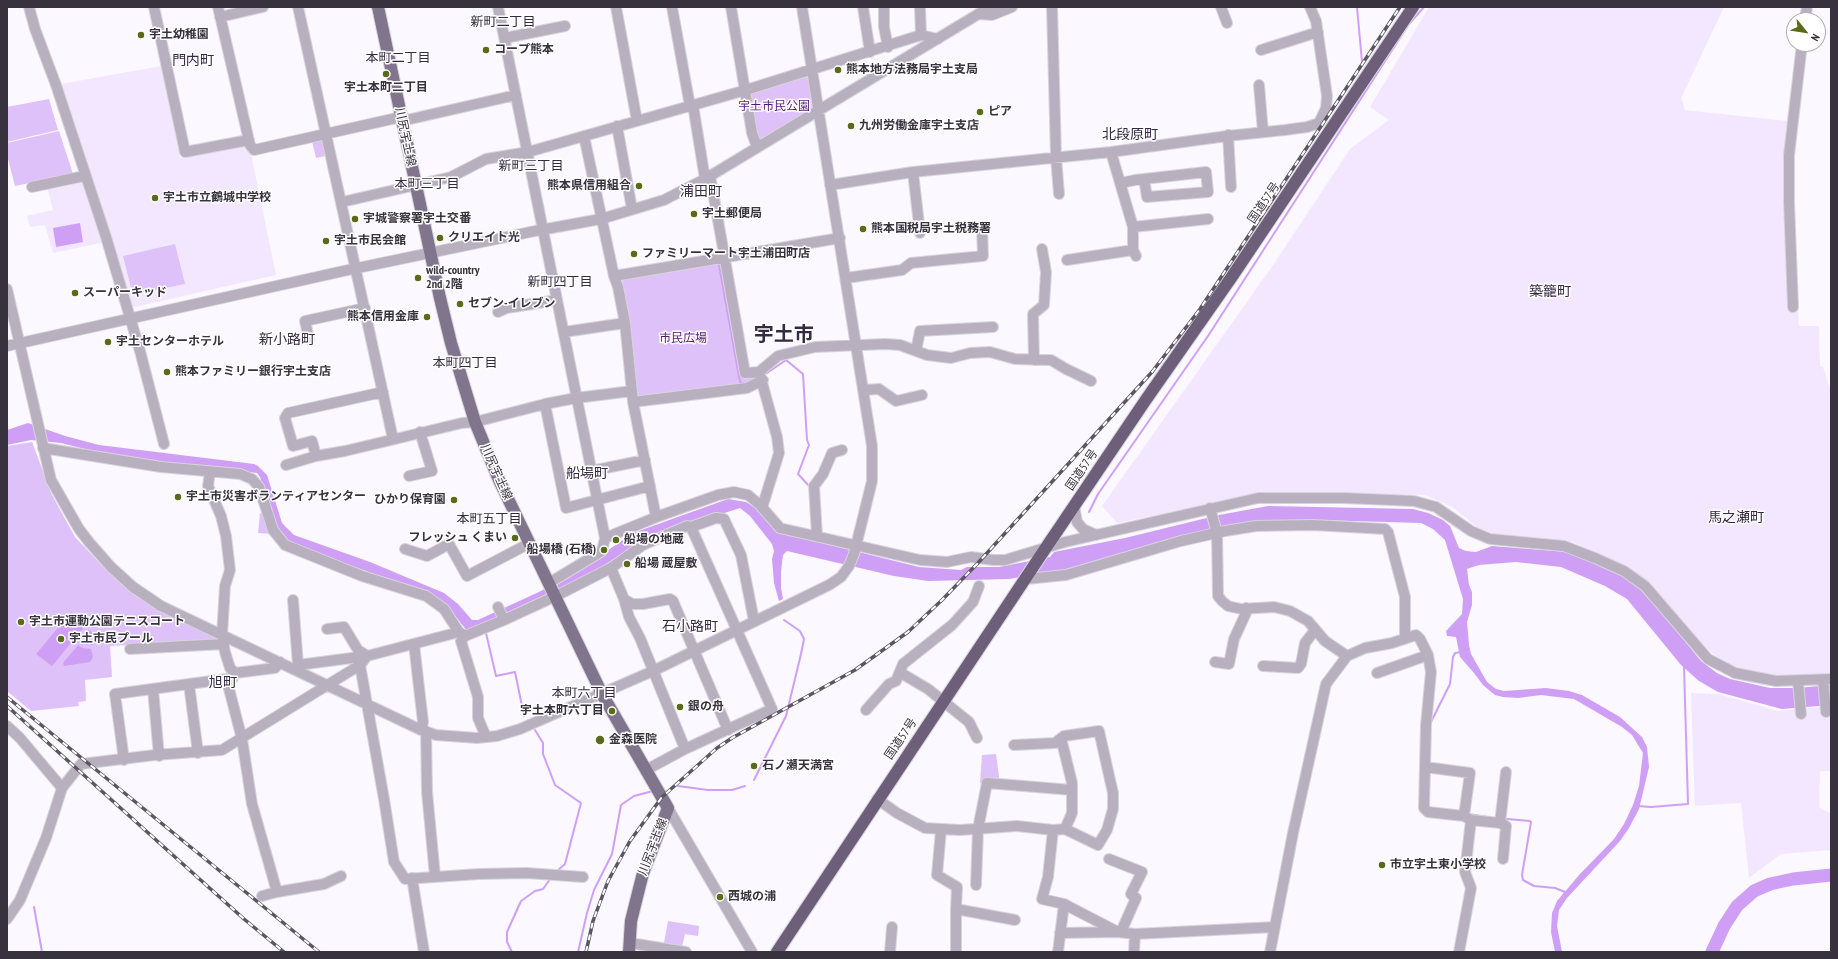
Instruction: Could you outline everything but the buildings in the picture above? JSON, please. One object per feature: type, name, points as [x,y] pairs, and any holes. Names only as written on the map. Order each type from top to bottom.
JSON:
[{"type":"highway","name":"国道57号","points":[[777,952],[877,799],[1074,506],[1231,278],[1413,7]]},
{"type":"main road","name":"川尻宇土線","points":[[378,7],[430,253],[451,343],[474,422],[486,452],[602,694],[668,808],[643,873],[631,921],[630,948]]},
{"type":"street","points":[[29,7],[35,29],[56,85],[84,176],[106,237],[129,320],[140,351],[164,444]]},
{"type":"street","points":[[154,7],[185,152],[249,140]]},
{"type":"street","points":[[263,7],[219,12],[249,140],[254,150],[516,95]]},
{"type":"street","points":[[298,7],[393,439]]},
{"type":"street","points":[[297,667],[367,656],[462,634],[504,620],[552,589],[602,551],[605,538],[576,398],[544,229],[498,7]]},
{"type":"street","points":[[616,7],[637,121]]},
{"type":"street","points":[[672,7],[723,256],[745,374],[761,376]]},
{"type":"street","points":[[731,7],[752,133],[757,147]]},
{"type":"street","points":[[7,289],[51,480],[69,512],[89,542],[111,567],[133,587],[161,606],[223,640],[297,667],[367,705],[423,730],[447,736],[486,737],[497,736],[520,729],[653,671],[829,586],[841,577],[849,566],[856,550],[872,481],[872,446],[802,7]]},
{"type":"street","points":[[863,7],[870,52]]},
{"type":"street","points":[[884,7],[884,27],[888,47]]},
{"type":"street","points":[[920,7],[921,36]]},
{"type":"street","points":[[7,346],[355,269],[544,229],[601,219],[664,200],[707,177],[990,7]]},
{"type":"street","points":[[978,14],[992,15],[1012,7]]},
{"type":"street","points":[[1052,7],[1056,157],[1059,194]]},
{"type":"street","points":[[1221,7],[1227,23]]},
{"type":"street","points":[[830,185],[913,172],[1111,152],[1228,135],[1307,127],[1319,123],[1326,108],[1327,96],[1316,21],[1310,7]]},
{"type":"street","points":[[505,38],[565,26]]},
{"type":"street","points":[[1261,50],[1318,32]]},
{"type":"street","points":[[342,202],[452,177],[486,159],[528,152],[746,90],[921,36],[938,39]]},
{"type":"street","points":[[1793,307],[1789,202],[1789,155],[1801,52]]},
{"type":"street","points":[[1259,85],[1263,132]]},
{"type":"street","points":[[618,126],[632,209]]},
{"type":"street","points":[[1228,135],[1231,187]]},
{"type":"street","points":[[584,136],[625,323],[633,402],[656,517]]},
{"type":"street","points":[[1067,260],[1135,253],[1133,226],[1111,152]]},
{"type":"street","points":[[913,172],[920,233]]},
{"type":"street","points":[[1121,183],[1144,179],[1206,172],[1208,192],[1146,197],[1144,179]]},
{"type":"street","points":[[32,187],[84,176]]},
{"type":"street","points":[[1133,226],[1208,219]]},
{"type":"street","points":[[846,278],[902,270],[911,263],[984,256],[982,228]]},
{"type":"street","points":[[614,276],[723,256],[840,238]]},
{"type":"street","points":[[1034,360],[1033,314],[1044,305],[1046,272],[1042,249]]},
{"type":"street","points":[[498,312],[507,308],[557,300]]},
{"type":"street","points":[[309,339],[305,321],[364,308]]},
{"type":"street","points":[[564,332],[625,323]]},
{"type":"street","points":[[916,351],[920,331],[993,327]]},
{"type":"street","points":[[633,402],[747,388],[761,376],[778,356],[815,347],[856,345],[900,346],[927,355],[951,358],[970,353],[990,352],[1014,359],[1051,360],[1066,369],[1091,380]]},
{"type":"street","points":[[761,376],[777,437],[779,453],[762,508]]},
{"type":"street","points":[[863,390],[879,389],[896,400],[922,395]]},
{"type":"street","points":[[286,465],[316,456],[345,451],[462,422],[474,422],[545,404],[576,398],[632,391]]},
{"type":"street","points":[[316,456],[312,441],[293,446],[285,418],[288,413],[383,392]]},
{"type":"street","points":[[545,404],[566,508],[650,486]]},
{"type":"street","points":[[409,476],[432,471],[420,432]]},
{"type":"street","points":[[42,444],[92,457],[210,472],[240,474],[252,479],[259,487],[273,530],[285,545],[362,576],[426,596],[444,608],[462,634],[461,642],[478,697],[478,718],[486,737]]},
{"type":"street","points":[[817,536],[814,486],[823,474],[832,453],[842,450]]},
{"type":"street","points":[[591,471],[645,460]]},
{"type":"street","points":[[210,472],[208,486],[221,516],[226,536],[230,570],[225,586],[223,640],[230,668],[234,675]]},
{"type":"street","points":[[605,538],[656,517],[718,495],[734,492],[748,495],[780,528],[817,536],[856,550],[920,560],[947,562],[971,557],[1005,560],[1044,551],[1096,535],[1211,510],[1258,498],[1344,498],[1414,501],[1430,504],[1471,531],[1490,540],[1564,546],[1624,571],[1645,586],[1694,645],[1713,662],[1735,673],[1762,679],[1798,682],[1827,679],[1826,712]]},
{"type":"street","points":[[1074,506],[1077,522],[1083,529],[1096,535]]},
{"type":"street","points":[[1211,510],[1216,532],[1219,598],[1228,606],[1246,608],[1274,607],[1290,611],[1308,621],[1330,645],[1347,656]]},
{"type":"street","points":[[552,589],[611,568],[643,545],[687,526],[691,527],[716,518],[724,518],[741,555],[754,621]]},
{"type":"street","points":[[1026,579],[1066,575],[1150,549],[1216,532],[1256,526],[1313,525],[1385,529],[1388,532],[1405,597],[1405,639]]},
{"type":"street","points":[[646,770],[685,749],[772,709],[691,527]]},
{"type":"street","points":[[405,549],[427,556],[449,544],[467,576],[530,544]]},
{"type":"street","points":[[611,568],[624,599],[629,616],[685,749]]},
{"type":"street","points":[[866,710],[889,684],[896,681],[903,664],[952,624],[973,602],[979,586]]},
{"type":"street","points":[[624,599],[632,604],[643,604],[670,599],[673,601],[693,651],[728,730]]},
{"type":"street","points":[[293,600],[297,667]]},
{"type":"street","points":[[498,607],[504,620]]},
{"type":"street","points":[[1215,662],[1229,664],[1234,639],[1246,613],[1246,608]]},
{"type":"street","points":[[327,629],[344,627],[358,650],[367,656]]},
{"type":"street","points":[[1262,666],[1298,668],[1301,664],[1305,643],[1316,630]]},
{"type":"street","points":[[1270,952],[1293,833],[1326,684],[1347,656],[1365,648],[1418,636],[1428,656],[1431,672],[1426,725],[1426,811],[1500,823],[1506,826],[1503,859]]},
{"type":"street","points":[[130,649],[223,640]]},
{"type":"street","points":[[414,644],[423,722],[427,792],[435,876]]},
{"type":"street","points":[[7,919],[23,893],[46,838],[62,788],[81,764],[222,750],[360,665],[367,656]]},
{"type":"street","points":[[1377,673],[1428,656]]},
{"type":"street","points":[[124,760],[115,694],[189,684],[275,668],[280,662]]},
{"type":"street","points":[[360,665],[394,862],[405,879],[435,876],[527,873],[583,877]]},
{"type":"street","points":[[901,672],[944,701],[969,722],[976,738]]},
{"type":"street","points":[[234,675],[228,685],[242,739],[252,804],[277,892]]},
{"type":"street","points":[[1798,682],[1800,714]]},
{"type":"street","points":[[189,684],[198,753]]},
{"type":"street","points":[[153,688],[159,756]]},
{"type":"street","points":[[7,726],[20,738],[62,788]]},
{"type":"street","points":[[877,799],[897,813],[925,828],[941,830],[1017,826],[1053,830],[1065,829],[1098,845],[1107,830],[1113,809],[1113,793],[1099,731],[1064,736],[1054,743],[1014,745]]},
{"type":"street","points":[[1061,738],[1072,783],[1072,813],[1065,829]]},
{"type":"street","points":[[1425,767],[1470,773],[1465,872],[1471,888],[1459,952]]},
{"type":"street","points":[[1500,823],[1506,772]]},
{"type":"street","points":[[976,885],[978,829],[987,783],[1072,790]]},
{"type":"street","points":[[668,808],[752,952]]},
{"type":"street","points":[[941,830],[937,875],[957,887],[956,952]]},
{"type":"street","points":[[1053,830],[1048,877],[1042,899],[1064,904],[1120,932]]},
{"type":"street","points":[[1109,859],[1142,872],[1131,894],[1136,898],[1120,932]]},
{"type":"street","points":[[262,896],[324,884],[341,876]]},
{"type":"street","points":[[412,878],[424,952]]},
{"type":"street","points":[[1058,952],[1064,904]]},
{"type":"street","points":[[956,909],[1015,920]]},
{"type":"street","points":[[890,952],[892,926]]},
{"type":"street","points":[[1060,933],[1120,932],[1135,934],[1246,927],[1275,927]]},
{"type":"street","points":[[1134,952],[1135,934]]},
{"type":"street","points":[[630,948],[686,952]]},
{"type":"shaded area","points":[[1429,7],[1724,7],[1681,98],[1685,110],[1796,122],[1792,226],[1799,326],[1819,326],[1820,366],[1823,367],[1831,391],[1831,673],[1790,677],[1763,675],[1735,668],[1719,659],[1705,646],[1638,576],[1573,542],[1572,545],[1494,534],[1477,527],[1452,507],[1425,495],[1265,493],[1117,523],[1102,506],[1271,268],[1350,149],[1389,120],[1370,107]]},
{"type":"shaded area","name":"宇土市立鶴城中学校","points":[[161,66],[180,158],[245,144],[250,149],[276,275],[130,308],[110,241],[53,253],[45,225],[30,227],[27,216],[53,210],[47,186],[90,177],[61,84]]},
{"type":"shaded area","points":[[80,223],[83,242],[56,247],[53,228]]},
{"type":"shaded area","points":[[28,423],[65,436],[99,445],[254,464],[267,475],[282,523],[294,535],[370,562],[444,593],[458,604],[472,620],[478,620],[541,591],[607,551],[633,533],[728,499],[746,502],[754,507],[778,532],[919,567],[961,570],[967,567],[999,567],[1050,557],[1054,552],[1125,538],[1219,515],[1268,506],[1413,509],[1428,513],[1443,520],[1450,526],[1459,548],[1466,551],[1476,552],[1492,546],[1568,552],[1609,569],[1636,584],[1657,607],[1701,661],[1717,673],[1730,679],[1770,688],[1797,688],[1831,685],[1831,705],[1782,709],[1718,692],[1699,681],[1681,665],[1627,599],[1605,586],[1561,567],[1516,562],[1479,565],[1467,569],[1469,585],[1472,592],[1472,605],[1467,622],[1469,645],[1471,654],[1487,682],[1496,689],[1504,691],[1546,688],[1569,691],[1582,695],[1620,717],[1642,737],[1647,747],[1649,767],[1639,809],[1620,841],[1567,898],[1559,910],[1557,926],[1562,952],[1555,952],[1551,932],[1552,913],[1557,901],[1580,874],[1614,839],[1624,824],[1633,805],[1639,786],[1643,753],[1632,735],[1622,727],[1574,699],[1541,695],[1518,698],[1503,697],[1495,695],[1483,685],[1460,657],[1456,637],[1447,636],[1446,631],[1462,614],[1463,599],[1445,540],[1433,529],[1421,523],[1318,520],[1260,522],[1070,569],[1009,579],[928,581],[894,576],[787,551],[783,555],[781,571],[781,588],[783,599],[779,601],[774,583],[772,559],[774,551],[772,544],[750,516],[740,508],[672,530],[636,545],[606,564],[603,568],[559,591],[467,631],[453,613],[442,604],[408,587],[292,545],[276,530],[260,477],[257,473],[150,461],[101,453],[61,443],[31,440],[7,445],[7,430]]},
{"type":"shaded area","name":"宇土市民プール","points":[[71,612],[86,625],[52,666],[36,654]]},
{"type":"shaded area","points":[[89,630],[95,635],[87,645],[81,640]]},
{"type":"shaded area","points":[[78,645],[83,648],[91,649],[93,657],[90,662],[64,666],[63,663]]},
{"type":"shaded area","points":[[1691,693],[1718,694],[1778,711],[1831,706],[1831,771],[1820,771],[1819,807],[1831,814],[1831,850],[1781,854],[1749,878],[1741,803],[1695,806]]},
{"type":"green space","name":"宇土市民公園","points":[[811,69],[819,109],[757,147],[746,90]]},
{"type":"green space","points":[[49,99],[58,130],[7,142],[7,107]]},
{"type":"green space","points":[[59,131],[73,174],[15,186],[7,155],[7,143]]},
{"type":"green space","points":[[325,134],[330,155],[316,158],[311,137]]},
{"type":"green space","points":[[175,244],[185,284],[135,294],[132,292],[123,256]]},
{"type":"green space","name":"市民広場","points":[[722,261],[743,375],[753,375],[756,378],[754,382],[637,399],[622,278]]},
{"type":"green space","points":[[32,442],[52,495],[75,537],[107,571],[134,595],[169,616],[215,636],[215,640],[110,646],[112,677],[85,680],[86,701],[78,702],[79,706],[31,711],[7,691],[7,446]]},
{"type":"green space","points":[[260,513],[268,515],[271,534],[258,533]]},
{"type":"green space","points":[[996,754],[1000,784],[980,783],[982,755]]},
{"type":"green space","points":[[668,921],[699,926],[698,936],[685,934],[681,951],[663,948]]},
{"type":"waterway","points":[[1357,7],[1362,62]]},
{"type":"waterway","points":[[1089,512],[1098,494],[1208,336],[1409,24],[1424,7]]},
{"type":"waterway","points":[[719,265],[740,382],[745,384]]},
{"type":"waterway","points":[[764,375],[786,360],[803,374],[807,440],[809,445],[798,474],[810,487]]},
{"type":"waterway","points":[[754,780],[786,716],[804,639],[800,631],[784,620]]},
{"type":"waterway","points":[[486,633],[496,676],[515,672],[524,716]]},
{"type":"waterway","points":[[1431,722],[1450,684],[1453,657],[1455,653],[1461,652]]},
{"type":"waterway","points":[[1638,806],[1651,807],[1688,804],[1684,666]]},
{"type":"waterway","points":[[535,730],[543,743],[543,754],[555,785],[581,803],[565,864],[557,871]]},
{"type":"waterway","points":[[678,786],[708,790],[732,790],[745,786]]},
{"type":"waterway","points":[[578,952],[594,890],[612,854],[621,805],[634,796],[653,791]]},
{"type":"waterway","points":[[1469,814],[1487,817]]},
{"type":"waterway","points":[[1507,819],[1531,822],[1522,875],[1523,880],[1534,886],[1555,888],[1565,892]]},
{"type":"waterway","points":[[1712,952],[1724,926],[1737,906],[1754,891],[1770,884],[1793,879],[1831,875]]},
{"type":"waterway","points":[[512,952],[507,942],[507,932],[521,901],[535,891],[543,889],[551,878]]},
{"type":"waterway","points":[[34,907],[42,952]]},
{"type":"railway","points":[[586,952],[593,921],[608,881],[630,841],[662,797],[717,748],[732,738],[855,670],[908,632],[977,564],[1152,372],[1200,309],[1400,7]]},
{"type":"railway","points":[[7,697],[319,952]]},
{"type":"railway","points":[[7,706],[244,919],[284,952]]},
{"type":"place","name":"宇土幼稚園","points":[[141,35]]},
{"type":"place","name":"コープ熊本","points":[[486,50]]},
{"type":"place","name":"熊本地方法務局宇土支局","points":[[838,70]]},
{"type":"place","name":"宇土本町二丁目","points":[[386,74]]},
{"type":"place","name":"ピア","points":[[980,112]]},
{"type":"place","name":"九州労働金庫宇土支店","points":[[851,126]]},
{"type":"place","name":"熊本県信用組合","points":[[639,186]]},
{"type":"place","name":"宇土市立鶴城中学校","points":[[155,198]]},
{"type":"place","name":"宇土郵便局","points":[[694,214]]},
{"type":"place","name":"宇城警察署宇土交番","points":[[355,219]]},
{"type":"place","name":"熊本国税局宇土税務署","points":[[863,229]]},
{"type":"place","name":"クリエイト光","points":[[440,238]]},
{"type":"place","name":"宇土市民会館","points":[[326,241]]},
{"type":"place","name":"ファミリーマート宇土浦田町店","points":[[634,254]]},
{"type":"place","name":"wild-country 2nd 2階","points":[[418,278]]},
{"type":"place","name":"スーパーキッド","points":[[75,293]]},
{"type":"place","name":"セブン-イレブン","points":[[460,304]]},
{"type":"place","name":"熊本信用金庫","points":[[427,317]]},
{"type":"place","name":"宇土センターホテル","points":[[108,342]]},
{"type":"place","name":"熊本ファミリー銀行宇土支店","points":[[167,372]]},
{"type":"place","name":"宇土市災害ボランティアセンター","points":[[178,497]]},
{"type":"place","name":"ひかり保育園","points":[[454,500]]},
{"type":"place","name":"フレッシュ くまい","points":[[515,538]]},
{"type":"place","name":"船場の地蔵","points":[[616,540]]},
{"type":"place","name":"船場橋 (石橋)","points":[[604,550]]},
{"type":"place","name":"船場 蔵屋敷","points":[[627,564]]},
{"type":"place","name":"宇土市運動公園テニスコート","points":[[21,622]]},
{"type":"place","name":"宇土市民プール","points":[[61,639]]},
{"type":"place","name":"銀の舟","points":[[680,707]]},
{"type":"place","name":"宇土本町六丁目","points":[[612,711]]},
{"type":"place","name":"金森医院","points":[[600,740]]},
{"type":"place","name":"石ノ瀬天満宮","points":[[754,766]]},
{"type":"place","name":"市立宇土東小学校","points":[[1382,865]]},
{"type":"place","name":"西城の浦","points":[[720,897]]},
{"type":"district","name":"新町二丁目","points":[[503,22]]},
{"type":"district","name":"本町二丁目","points":[[398,58]]},
{"type":"district","name":"門内町","points":[[193,61]]},
{"type":"district","name":"北段原町","points":[[1130,135]]},
{"type":"district","name":"新町三丁目","points":[[531,166]]},
{"type":"district","name":"本町三丁目","points":[[427,184]]},
{"type":"district","name":"浦田町","points":[[701,192]]},
{"type":"district","name":"新町四丁目","points":[[560,282]]},
{"type":"district","name":"築籠町","points":[[1550,292]]},
{"type":"district","name":"宇土市","points":[[784,335]]},
{"type":"district","name":"新小路町","points":[[287,340]]},
{"type":"district","name":"本町四丁目","points":[[465,363]]},
{"type":"district","name":"船場町","points":[[587,474]]},
{"type":"district","name":"馬之瀬町","points":[[1736,518]]},
{"type":"district","name":"本町五丁目","points":[[489,519]]},
{"type":"district","name":"石小路町","points":[[690,627]]},
{"type":"district","name":"旭町","points":[[223,683]]},
{"type":"district","name":"本町六丁目","points":[[584,693]]}]
